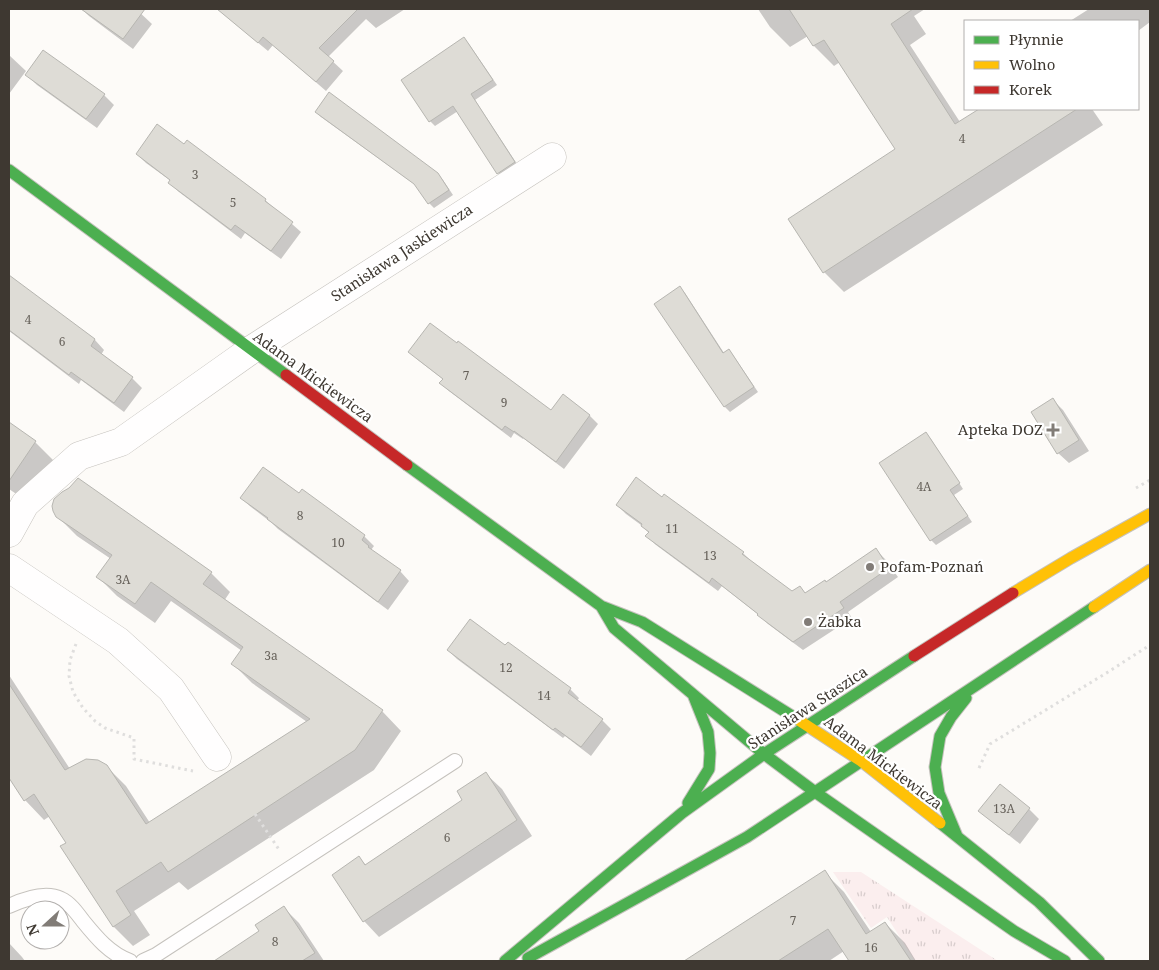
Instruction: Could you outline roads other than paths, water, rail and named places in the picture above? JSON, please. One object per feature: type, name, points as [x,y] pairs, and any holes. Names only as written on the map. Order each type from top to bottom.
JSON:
[{"type":"street","name":"Stanisława Jaskiewicza","points":[[9,533],[25,504],[78,456],[121,442],[251,350],[552,157]]},
{"type":"street","name":"Adama Mickiewicza","points":[[9,170],[601,606],[642,622],[861,761],[1039,902],[1099,961]]},
{"type":"street","name":"Stanisława Staszica","points":[[505,961],[682,813],[764,754],[993,605],[1071,558],[1150,514]]},
{"type":"street","points":[[9,568],[118,641],[171,689],[208,765]]},
{"type":"street","points":[[522,961],[747,837],[1150,570]]},
{"type":"street","name":"Adama Mickiewicza","points":[[601,606],[614,628],[764,754],[815,792],[1014,930],[1065,961]]},
{"type":"street","points":[[957,837],[939,793],[936,766],[940,736],[951,717],[978,684]]},
{"type":"street","name":"Adama Mickiewicza","points":[[682,813],[708,769],[710,753],[708,732],[692,694]]},
{"type":"lane","points":[[143,961],[156,955],[456,761]]},
{"type":"lane","points":[[9,906],[32,898],[49,896],[62,899],[74,909],[98,940],[120,958],[130,961]]},
{"type":"place","name":"Apteka DOZ","points":[[1053,430]]},
{"type":"place","name":"Pofam-Poznań","points":[[870,567]]},
{"type":"place","name":"Żabka","points":[[808,622]]}]
